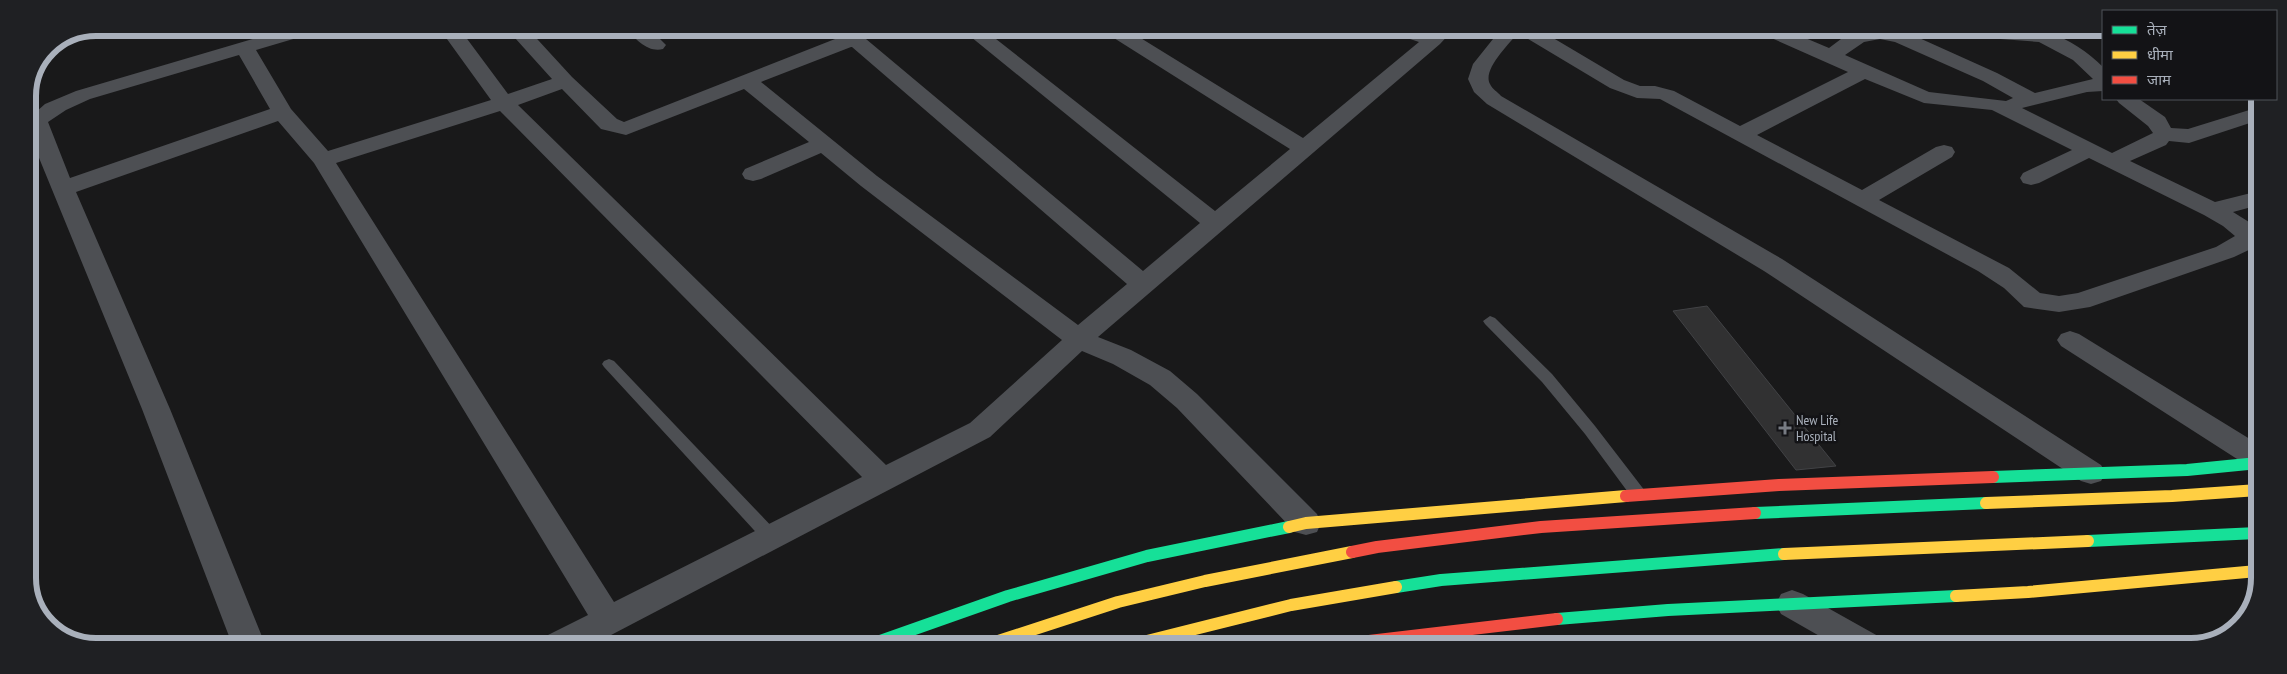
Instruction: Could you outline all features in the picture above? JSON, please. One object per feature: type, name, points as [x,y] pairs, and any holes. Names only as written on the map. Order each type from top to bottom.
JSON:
[{"type":"main road","points":[[890,638],[1008,596],[1147,556],[1306,524],[1525,503],[1779,485],[2187,470],[2251,464]]},
{"type":"main road","points":[[1007,638],[1118,602],[1214,580],[1377,547],[1513,530],[1792,511],[2172,496],[2251,490]]},
{"type":"main road","points":[[1159,638],[1291,605],[1441,580],[1743,556],[2251,533]]},
{"type":"main road","points":[[1395,638],[1556,619],[1668,610],[2028,592],[2251,572]]},
{"type":"street","points":[[36,119],[61,104],[83,95],[281,36]]},
{"type":"street","points":[[455,36],[504,103],[884,480]]},
{"type":"street","points":[[523,36],[565,81],[609,124],[617,128],[626,129],[842,43],[852,41],[859,43],[1143,284]]},
{"type":"street","points":[[646,36],[656,45]]},
{"type":"street","points":[[979,36],[1215,223]]},
{"type":"street","points":[[1123,36],[1304,148]]},
{"type":"street","points":[[573,638],[980,430],[1087,342],[1143,284],[1437,36]]},
{"type":"street","points":[[1505,36],[1484,62],[1478,75],[1479,85],[1494,100],[1773,266],[1931,367],[2090,473]]},
{"type":"street","points":[[1536,36],[1617,84],[1637,92],[1655,92],[1667,95],[1991,269],[2027,293],[2033,301],[2059,304],[2081,301],[2249,251],[2244,243],[2247,236],[2243,228],[2212,210],[2020,118],[1998,105]]},
{"type":"street","points":[[1782,36],[1924,97],[1939,100],[1974,101],[1998,105],[2087,86],[2102,85]]},
{"type":"street","points":[[1830,57],[1862,36]]},
{"type":"street","points":[[1914,36],[2031,99]]},
{"type":"street","points":[[2019,36],[2043,38],[2080,56],[2102,77]]},
{"type":"street","points":[[244,46],[282,112],[324,160],[608,620]]},
{"type":"street","points":[[1740,135],[1863,72]]},
{"type":"street","points":[[746,80],[870,181],[1087,342],[1122,357],[1160,378],[1187,401],[1306,524]]},
{"type":"street","points":[[324,160],[504,103],[565,81]]},
{"type":"street","points":[[2127,100],[2157,122],[2164,134]]},
{"type":"street","points":[[64,188],[282,112]]},
{"type":"street","points":[[2112,161],[2158,140],[2164,134],[2189,136],[2251,117]]},
{"type":"street","points":[[36,121],[156,409],[246,638]]},
{"type":"street","points":[[753,174],[824,144]]},
{"type":"street","points":[[2031,178],[2089,150]]},
{"type":"street","points":[[1862,200],[1944,152]]},
{"type":"street","points":[[2212,210],[2251,200]]},
{"type":"street","points":[[2070,340],[2251,454]]},
{"type":"street","points":[[1792,604],[1852,638]]},
{"type":"lane","points":[[1490,321],[1547,378],[1590,430],[1639,495]]},
{"type":"lane","points":[[609,364],[771,537]]},
{"type":"building","points":[[1707,306],[1836,466],[1796,470],[1673,311]]},
{"type":"traffic: fast","points":[[1993,477],[2187,470],[2251,464]]},
{"type":"traffic: fast","points":[[1755,513],[1986,503]]},
{"type":"traffic: fast","points":[[889,638],[1008,596],[1147,556],[1289,527]]},
{"type":"traffic: fast","points":[[2088,541],[2251,533]]},
{"type":"traffic: fast","points":[[1396,587],[1441,580],[1784,554]]},
{"type":"traffic: fast","points":[[1557,619],[1668,610],[1956,596]]},
{"type":"traffic: slow","points":[[1986,503],[2172,496],[2251,490]]},
{"type":"traffic: slow","points":[[1289,527],[1306,523],[1626,496]]},
{"type":"traffic: slow","points":[[1784,554],[2088,541]]},
{"type":"traffic: slow","points":[[1007,638],[1118,602],[1205,581],[1352,552]]},
{"type":"traffic: slow","points":[[1956,596],[2028,592],[2251,572]]},
{"type":"traffic: slow","points":[[1159,638],[1291,605],[1396,587]]},
{"type":"traffic: jam","points":[[1626,496],[1779,485],[1993,477]]},
{"type":"traffic: jam","points":[[1352,552],[1377,547],[1541,527],[1755,513]]},
{"type":"traffic: jam","points":[[1395,638],[1557,619]]},
{"type":"place","name":"New Life Hospital","points":[[1785,428]]}]
